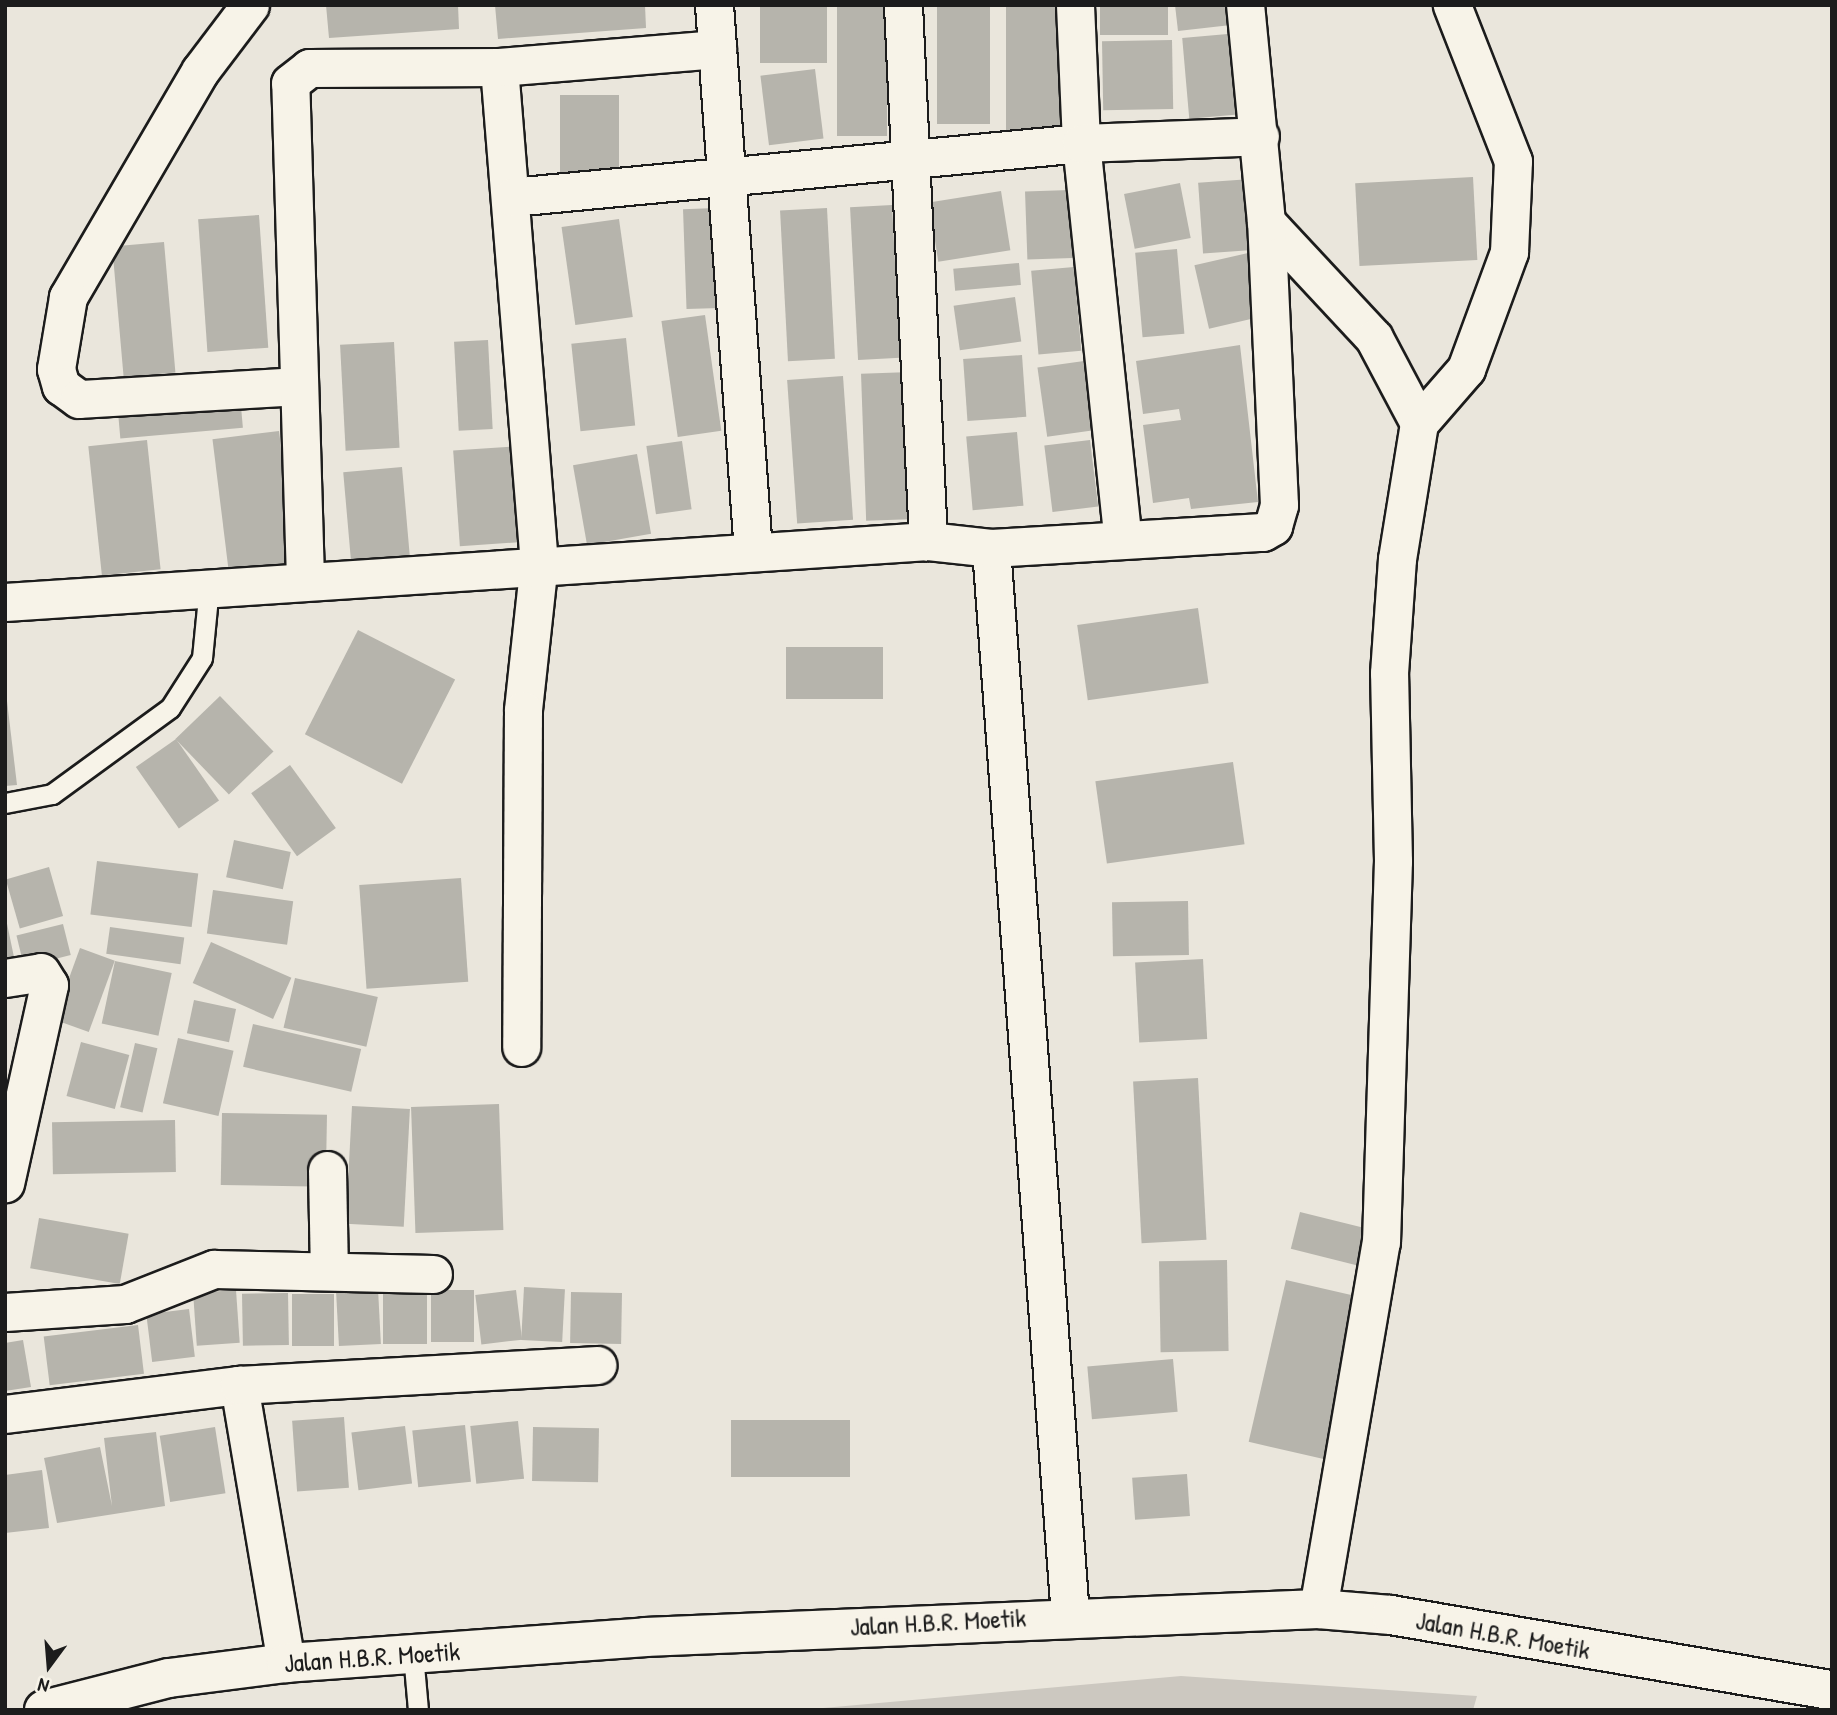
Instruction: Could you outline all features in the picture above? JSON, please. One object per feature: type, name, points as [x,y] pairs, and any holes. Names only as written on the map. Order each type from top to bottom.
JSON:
[{"type":"street","points":[[250,5],[201,71],[68,297],[56,369],[61,386],[79,399],[298,386]]},
{"type":"street","points":[[714,5],[753,552]]},
{"type":"street","points":[[903,5],[907,160],[929,541]]},
{"type":"street","points":[[1075,5],[1081,143],[1122,536]]},
{"type":"street","points":[[5,602],[539,562],[929,541],[991,548],[1122,536],[1252,535],[1277,517],[1266,222],[1260,136],[1245,5]]},
{"type":"street","points":[[1318,1609],[1381,1242],[1393,861],[1388,673],[1397,559],[1419,423],[1480,343],[1509,251],[1513,161],[1452,5]]},
{"type":"street","points":[[305,579],[290,83],[309,68],[499,67],[717,49]]},
{"type":"street","points":[[499,67],[512,197],[539,562],[523,710],[521,1047]]},
{"type":"street","points":[[512,197],[1081,143],[1260,136]]},
{"type":"street","points":[[1266,222],[1374,338],[1419,423]]},
{"type":"street","points":[[991,548],[1070,1615]]},
{"type":"street","points":[[5,978],[41,972],[49,985],[5,1183]]},
{"type":"street","points":[[327,1170],[329,1271]]},
{"type":"street","points":[[5,1312],[125,1304],[214,1269],[433,1274]]},
{"type":"street","points":[[5,1414],[239,1385],[597,1365]]},
{"type":"street","points":[[239,1385],[286,1663]]},
{"type":"street","name":"Jalan H.B.R. Moetik","points":[[44,1710],[169,1678],[286,1663],[1070,1615],[1318,1609],[1391,1615],[1832,1690]]},
{"type":"lane","points":[[5,803],[52,794],[170,708],[202,658],[209,587]]},
{"type":"lane","points":[[413,1654],[418,1710]]},
{"type":"shaded area","points":[[1181,1676],[1477,1696],[1473,1710],[801,1710]]},
{"type":"building","points":[[326,5],[458,5],[459,29],[329,38]]},
{"type":"building","points":[[495,5],[645,5],[646,28],[498,39]]},
{"type":"building","points":[[760,5],[827,5],[827,63],[760,63]]},
{"type":"building","points":[[837,5],[887,5],[887,136],[837,136]]},
{"type":"building","points":[[937,5],[990,5],[990,124],[937,124]]},
{"type":"building","points":[[1006,5],[1064,5],[1064,138],[1006,138]]},
{"type":"building","points":[[1100,5],[1168,5],[1168,35],[1100,35]]},
{"type":"building","points":[[1175,5],[1229,5],[1231,25],[1178,31]]},
{"type":"building","points":[[1239,33],[1246,114],[1189,119],[1182,38]]},
{"type":"building","points":[[1172,40],[1173,109],[1103,110],[1102,41]]},
{"type":"building","points":[[815,69],[824,138],[769,145],[760,76]]},
{"type":"building","points":[[560,95],[619,95],[619,177],[560,177]]},
{"type":"building","points":[[1473,177],[1477,260],[1360,266],[1355,183]]},
{"type":"building","points":[[1251,179],[1256,250],[1203,254],[1198,183]]},
{"type":"building","points":[[1180,183],[1191,238],[1135,249],[1124,194]]},
{"type":"building","points":[[1070,190],[1072,258],[1027,260],[1025,192]]},
{"type":"building","points":[[1001,191],[1010,250],[938,262],[929,202]]},
{"type":"building","points":[[892,205],[900,358],[858,360],[850,207]]},
{"type":"building","points":[[716,208],[719,308],[687,309],[683,209]]},
{"type":"building","points":[[827,208],[835,359],[788,361],[780,210]]},
{"type":"building","points":[[259,215],[268,348],[207,352],[198,219]]},
{"type":"building","points":[[619,219],[633,317],[575,325],[562,227]]},
{"type":"building","points":[[164,242],[175,373],[124,377],[112,247]]},
{"type":"building","points":[[1177,249],[1184,334],[1143,337],[1135,253]]},
{"type":"building","points":[[1248,253],[1263,316],[1209,329],[1194,265]]},
{"type":"building","points":[[1019,263],[1021,285],[955,291],[953,269]]},
{"type":"building","points":[[1074,267],[1081,351],[1038,354],[1031,271]]},
{"type":"building","points":[[1015,297],[1021,342],[960,350],[954,306]]},
{"type":"building","points":[[705,315],[721,431],[678,437],[661,321]]},
{"type":"building","points":[[626,338],[635,426],[580,431],[571,344]]},
{"type":"building","points":[[488,340],[493,429],[459,431],[454,342]]},
{"type":"building","points":[[394,342],[400,448],[346,451],[340,345]]},
{"type":"building","points":[[1240,345],[1258,502],[1191,509],[1189,498],[1153,503],[1143,425],[1181,420],[1179,409],[1143,414],[1136,361]]},
{"type":"building","points":[[1022,355],[1026,417],[967,421],[963,359]]},
{"type":"building","points":[[1084,361],[1094,430],[1047,437],[1037,368]]},
{"type":"building","points":[[911,372],[916,519],[866,521],[861,374]]},
{"type":"building","points":[[843,376],[853,520],[797,524],[787,380]]},
{"type":"building","points":[[240,395],[243,428],[120,439],[117,406]]},
{"type":"building","points":[[279,431],[295,562],[229,570],[212,439]]},
{"type":"building","points":[[1017,432],[1023,506],[973,510],[966,436]]},
{"type":"building","points":[[147,440],[161,569],[102,575],[88,446]]},
{"type":"building","points":[[1090,440],[1098,507],[1053,512],[1044,446]]},
{"type":"building","points":[[682,441],[692,509],[656,514],[646,446]]},
{"type":"building","points":[[519,446],[526,542],[460,546],[453,451]]},
{"type":"building","points":[[637,454],[651,534],[587,545],[573,465]]},
{"type":"building","points":[[402,467],[410,557],[351,562],[343,472]]},
{"type":"building","points":[[1198,608],[1209,683],[1088,700],[1077,625]]},
{"type":"building","points":[[358,630],[455,679],[402,784],[305,734]]},
{"type":"building","points":[[786,647],[883,647],[883,699],[786,699]]},
{"type":"building","points":[[5,684],[17,785],[5,786]]},
{"type":"building","points":[[220,696],[273,751],[229,794],[175,739]]},
{"type":"building","points":[[176,739],[219,800],[179,829],[136,767]]},
{"type":"building","points":[[1233,762],[1245,844],[1107,864],[1095,781]]},
{"type":"building","points":[[290,765],[336,828],[297,856],[251,793]]},
{"type":"building","points":[[234,840],[291,852],[283,889],[226,877]]},
{"type":"building","points":[[97,861],[198,873],[192,927],[90,915]]},
{"type":"building","points":[[49,867],[63,916],[20,928],[6,879]]},
{"type":"building","points":[[461,878],[468,982],[367,989],[359,885]]},
{"type":"building","points":[[213,890],[293,901],[287,945],[207,934]]},
{"type":"building","points":[[1188,901],[1189,955],[1113,956],[1112,902]]},
{"type":"building","points":[[5,914],[15,962],[5,964]]},
{"type":"building","points":[[63,924],[71,955],[24,967],[16,936]]},
{"type":"building","points":[[110,927],[184,937],[181,964],[106,954]]},
{"type":"building","points":[[211,942],[291,978],[273,1019],[193,983]]},
{"type":"building","points":[[80,948],[115,961],[89,1032],[54,1019]]},
{"type":"building","points":[[1203,959],[1207,1039],[1139,1042],[1135,963]]},
{"type":"building","points":[[115,961],[172,973],[158,1036],[102,1024]]},
{"type":"building","points":[[295,978],[378,997],[366,1047],[284,1028]]},
{"type":"building","points":[[194,1000],[236,1009],[229,1042],[187,1033]]},
{"type":"building","points":[[253,1024],[361,1049],[351,1092],[243,1067]]},
{"type":"building","points":[[178,1038],[234,1051],[218,1116],[163,1103]]},
{"type":"building","points":[[81,1042],[129,1055],[115,1109],[67,1096]]},
{"type":"building","points":[[135,1043],[157,1048],[143,1112],[120,1107]]},
{"type":"building","points":[[1198,1078],[1206,1240],[1142,1243],[1133,1081]]},
{"type":"building","points":[[499,1104],[503,1230],[415,1233],[411,1107]]},
{"type":"building","points":[[352,1106],[410,1109],[404,1227],[346,1224]]},
{"type":"building","points":[[222,1113],[327,1115],[326,1187],[221,1185]]},
{"type":"building","points":[[175,1120],[176,1172],[53,1174],[52,1122]]},
{"type":"building","points":[[1300,1212],[1377,1231],[1367,1268],[1291,1249]]},
{"type":"building","points":[[39,1218],[129,1234],[120,1284],[30,1268]]},
{"type":"building","points":[[1227,1260],[1229,1351],[1161,1352],[1159,1261]]},
{"type":"building","points":[[1286,1280],[1371,1300],[1333,1461],[1249,1442]]},
{"type":"building","points":[[524,1287],[565,1289],[562,1342],[521,1340]]},
{"type":"building","points":[[383,1288],[427,1288],[427,1344],[383,1344]]},
{"type":"building","points":[[378,1289],[381,1344],[339,1346],[336,1291]]},
{"type":"building","points":[[236,1290],[240,1343],[197,1346],[193,1293]]},
{"type":"building","points":[[431,1290],[474,1290],[474,1342],[431,1342]]},
{"type":"building","points":[[516,1290],[522,1340],[481,1345],[475,1295]]},
{"type":"building","points":[[571,1292],[622,1293],[621,1344],[570,1343]]},
{"type":"building","points":[[288,1293],[289,1345],[243,1346],[242,1294]]},
{"type":"building","points":[[292,1294],[334,1294],[334,1346],[292,1346]]},
{"type":"building","points":[[189,1309],[195,1357],[152,1362],[146,1314]]},
{"type":"building","points":[[138,1325],[144,1374],[50,1385],[44,1337]]},
{"type":"building","points":[[23,1340],[31,1387],[5,1391],[5,1343]]},
{"type":"building","points":[[1173,1359],[1178,1412],[1092,1419],[1087,1366]]},
{"type":"building","points":[[344,1417],[349,1488],[297,1491],[292,1421]]},
{"type":"building","points":[[731,1420],[850,1420],[850,1477],[731,1477]]},
{"type":"building","points":[[518,1421],[524,1479],[476,1484],[470,1426]]},
{"type":"building","points":[[465,1425],[471,1482],[418,1487],[412,1431]]},
{"type":"building","points":[[405,1426],[412,1484],[358,1490],[351,1433]]},
{"type":"building","points":[[215,1427],[225,1493],[170,1502],[160,1436]]},
{"type":"building","points":[[533,1427],[599,1428],[598,1482],[532,1481]]},
{"type":"building","points":[[156,1432],[165,1506],[57,1523],[44,1458],[100,1447],[112,1506],[104,1438]]},
{"type":"building","points":[[42,1470],[49,1528],[5,1533],[5,1475]]},
{"type":"building","points":[[1187,1474],[1190,1516],[1135,1520],[1132,1478]]}]
